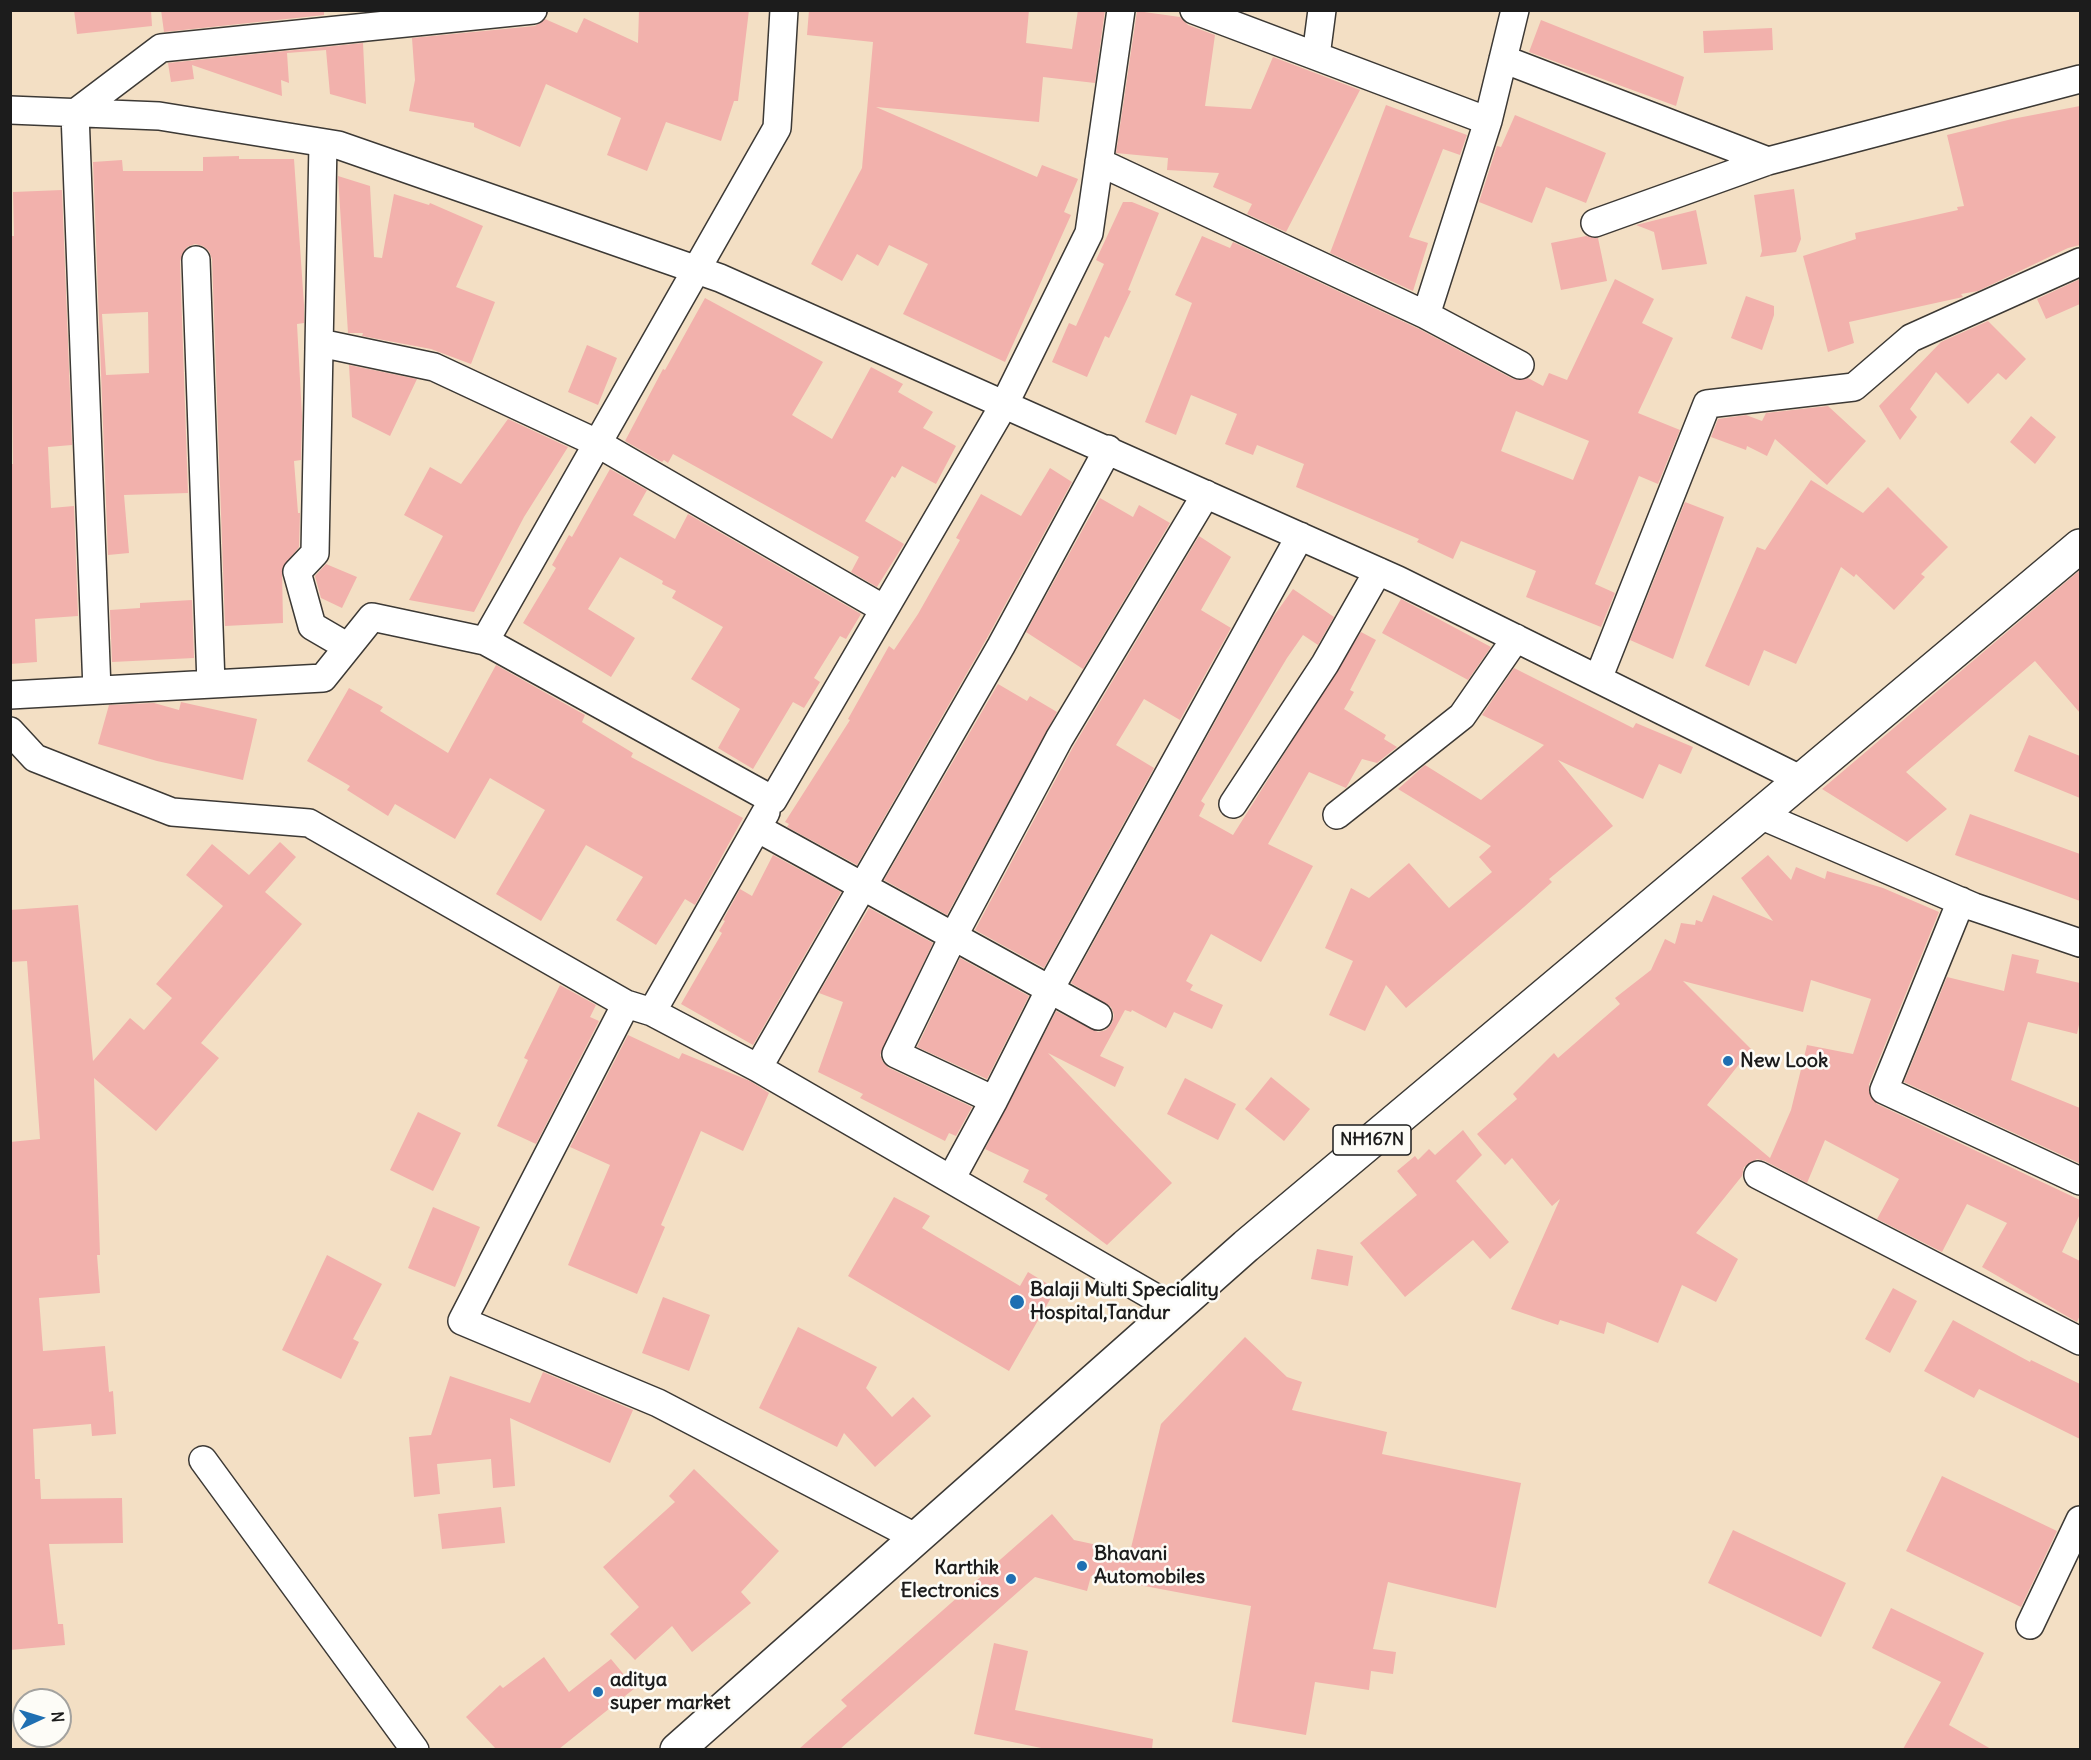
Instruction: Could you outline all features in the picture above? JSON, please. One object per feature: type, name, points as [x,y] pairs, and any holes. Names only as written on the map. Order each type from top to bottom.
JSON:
[{"type":"highway","name":"NH167N","points":[[677,1749],[1255,1239],[2080,546]]},
{"type":"street","points":[[75,113],[161,48],[331,21],[533,10]]},
{"type":"street","points":[[486,640],[777,128],[784,10]]},
{"type":"street","points":[[652,1012],[756,828],[1005,403],[1089,233],[1121,10]]},
{"type":"street","points":[[1194,10],[1488,121]]},
{"type":"street","points":[[1316,56],[1322,10]]},
{"type":"street","points":[[1426,315],[1488,121],[1515,10]]},
{"type":"street","points":[[1503,59],[1768,161]]},
{"type":"street","points":[[1595,223],[1768,161],[2080,79]]},
{"type":"street","points":[[10,110],[159,116],[338,145],[695,270],[1005,403],[1378,571],[1802,780]]},
{"type":"street","points":[[75,113],[97,690]]},
{"type":"street","points":[[323,143],[315,553],[297,572],[312,626],[348,646]]},
{"type":"street","points":[[1099,162],[1426,315],[1520,365]]},
{"type":"street","points":[[196,260],[211,684]]},
{"type":"street","points":[[1598,679],[1707,404],[1854,387],[1911,338],[2080,262]]},
{"type":"street","points":[[320,343],[434,367],[597,443],[884,609]]},
{"type":"street","points":[[758,1068],[1001,646],[1108,449]]},
{"type":"street","points":[[994,1100],[896,1054],[954,935],[1059,740],[1206,494]]},
{"type":"street","points":[[951,1179],[1050,989],[1300,536]]},
{"type":"street","points":[[1233,804],[1325,664],[1378,571]]},
{"type":"street","points":[[10,694],[323,678],[372,617],[486,640],[773,800]]},
{"type":"street","points":[[1337,815],[1462,716],[1516,638]]},
{"type":"street","points":[[10,731],[35,758],[172,812],[309,824],[626,1004],[652,1012],[758,1068],[1175,1309]]},
{"type":"street","points":[[1760,815],[1961,901],[2080,943]]},
{"type":"street","points":[[756,828],[1098,1016]]},
{"type":"street","points":[[1961,901],[1884,1090],[2080,1181]]},
{"type":"street","points":[[626,1004],[462,1321],[658,1402],[916,1538]]},
{"type":"street","points":[[1758,1175],[2080,1341]]},
{"type":"street","points":[[203,1460],[415,1749]]},
{"type":"street","points":[[2030,1625],[2080,1520]]},
{"type":"building","points":[[74,10],[151,10],[152,26],[77,34]]},
{"type":"building","points":[[161,10],[324,10],[324,15],[164,32]]},
{"type":"building","points":[[639,10],[749,10],[738,101],[734,101],[721,141],[666,122],[647,171],[607,155],[621,118],[546,84],[520,147],[474,127],[474,123],[409,111],[415,80],[412,38],[535,26],[545,19],[577,33],[584,18],[638,43]]},
{"type":"building","points":[[809,10],[1029,10],[1026,43],[1072,49],[1078,10],[1105,10],[1095,83],[1043,77],[1039,122],[876,107],[1037,177],[1042,165],[1078,179],[1064,212],[1071,215],[1005,362],[903,314],[928,264],[889,245],[878,266],[857,254],[842,281],[811,264],[862,168],[873,42],[807,35]]},
{"type":"building","points":[[1137,11],[1180,17],[1188,25],[1215,35],[1205,106],[1251,109],[1273,57],[1360,90],[1286,232],[1247,214],[1252,204],[1213,187],[1219,173],[1167,170],[1168,158],[1116,153]]},
{"type":"building","points":[[1541,20],[1684,77],[1676,106],[1529,52]]},
{"type":"building","points":[[1772,28],[1773,50],[1704,53],[1703,31]]},
{"type":"building","points":[[363,43],[366,104],[330,94],[326,50],[287,53],[289,83],[281,80],[282,96],[192,65],[194,79],[171,82],[168,63]]},
{"type":"building","points":[[1386,105],[1467,135],[1460,155],[1443,149],[1409,237],[1428,243],[1413,291],[1330,253]]},
{"type":"building","points":[[2080,106],[2080,245],[2068,248],[1978,291],[1961,294],[1963,297],[1849,322],[1854,343],[1828,352],[1803,256],[1856,239],[1855,233],[1958,210],[1957,207],[1964,206],[1947,135]]},
{"type":"building","points":[[1515,115],[1606,153],[1586,203],[1546,187],[1532,223],[1479,202],[1497,146],[1501,147]]},
{"type":"building","points":[[203,157],[294,159],[304,305],[304,323],[297,324],[302,416],[301,460],[294,461],[298,513],[300,513],[299,547],[282,569],[283,623],[225,626],[212,259],[209,251],[203,246],[195,244],[187,247],[180,261],[188,493],[124,495],[129,553],[108,555],[93,162],[122,160],[123,171],[203,171]],"holes":[[[148,312],[149,373],[106,375],[102,314]]]},
{"type":"building","points":[[338,176],[370,186],[374,257],[382,258],[394,194],[429,205],[430,203],[483,226],[456,287],[495,302],[471,364],[431,349],[362,336],[363,333],[348,333]]},
{"type":"building","points":[[1794,189],[1801,239],[1796,252],[1760,257],[1762,251],[1754,195]]},
{"type":"building","points":[[62,190],[72,445],[48,447],[51,508],[74,506],[78,616],[35,619],[37,662],[10,664],[10,464],[13,464],[10,236],[14,236],[13,192]]},
{"type":"building","points":[[1123,202],[1132,202],[1159,213],[1128,290],[1131,291],[1109,338],[1105,336],[1087,377],[1052,362],[1069,323],[1076,326],[1104,264],[1096,260]]},
{"type":"building","points":[[1696,210],[1707,264],[1662,270],[1654,232],[1636,225]]},
{"type":"building","points":[[1202,236],[1230,248],[1233,242],[1419,329],[1513,379],[1528,378],[1543,386],[1549,373],[1567,380],[1615,279],[1654,299],[1642,323],[1673,338],[1638,413],[1680,430],[1658,484],[1639,476],[1595,584],[1615,593],[1601,627],[1526,597],[1536,571],[1461,541],[1453,559],[1417,542],[1419,539],[1296,487],[1304,464],[1257,445],[1253,455],[1225,444],[1237,414],[1191,395],[1176,435],[1145,422],[1192,303],[1175,295]],"holes":[[[1516,411],[1589,441],[1573,480],[1501,451]]]},
{"type":"building","points":[[1586,236],[1598,238],[1607,281],[1561,290],[1551,243]]},
{"type":"building","points":[[2080,279],[2080,304],[2046,319],[2037,299]]},
{"type":"building","points":[[1746,296],[1774,306],[1774,315],[1762,350],[1731,338]]},
{"type":"building","points":[[705,298],[823,362],[792,415],[832,439],[871,367],[903,384],[898,392],[933,412],[923,428],[956,446],[936,484],[902,466],[895,478],[892,476],[865,521],[904,544],[877,587],[851,572],[859,557],[673,454],[668,463],[664,460],[662,462],[625,441],[663,369],[665,370]]},
{"type":"building","points":[[1988,321],[2026,359],[2006,380],[1998,373],[1968,404],[1936,372],[1910,409],[1917,417],[1900,440],[1879,406],[1941,342]]},
{"type":"building","points":[[587,345],[617,358],[598,405],[568,392]]},
{"type":"building","points":[[349,365],[417,379],[390,436],[352,417]]},
{"type":"building","points":[[1828,406],[1866,441],[1827,485],[1775,439],[1767,456],[1747,446],[1746,450],[1711,437],[1718,419],[1746,415],[1762,421],[1766,413]]},
{"type":"building","points":[[2031,416],[2056,437],[2035,464],[2010,442]]},
{"type":"building","points":[[508,419],[568,447],[524,517],[474,612],[409,600],[443,536],[404,515],[430,467],[461,484]]},
{"type":"building","points":[[1050,468],[1072,482],[987,638],[857,865],[787,827],[789,824],[785,822],[850,720],[848,719],[889,646],[894,650],[918,614],[960,540],[956,538],[981,494],[1021,516]]},
{"type":"building","points":[[610,469],[647,490],[633,515],[675,539],[688,514],[861,614],[846,639],[840,636],[814,678],[820,682],[804,708],[793,702],[753,769],[718,748],[740,709],[691,679],[723,627],[672,598],[676,591],[662,584],[663,581],[620,557],[588,609],[635,638],[611,677],[523,623],[556,568],[552,565],[569,535],[572,537]]},
{"type":"building","points":[[1811,480],[1863,513],[1888,487],[1948,547],[1921,574],[1925,577],[1894,610],[1856,574],[1854,577],[1841,567],[1796,664],[1764,650],[1749,686],[1705,666],[1757,547],[1765,550]]},
{"type":"building","points":[[1100,498],[1133,517],[1139,505],[1170,523],[1083,669],[1026,632]]},
{"type":"building","points":[[1685,502],[1724,517],[1673,659],[1630,640]]},
{"type":"building","points":[[1199,536],[1231,557],[1201,610],[1231,628],[1180,720],[1144,699],[1116,745],[1154,768],[1044,968],[975,930],[1073,747]]},
{"type":"building","points":[[326,564],[357,577],[342,608],[321,598],[315,576]]},
{"type":"building","points":[[2080,570],[2080,713],[2035,661],[1906,772],[1947,809],[1907,842],[1822,789]]},
{"type":"building","points":[[1293,589],[1334,617],[1318,645],[1303,635],[1287,658],[1201,801],[1205,804],[1199,816],[1233,835],[1361,632],[1376,640],[1350,690],[1354,692],[1344,709],[1386,735],[1384,739],[1397,747],[1377,763],[1362,759],[1346,788],[1309,772],[1268,844],[1313,866],[1261,962],[1211,934],[1186,981],[1193,985],[1190,990],[1223,1005],[1212,1029],[1174,1012],[1166,1028],[1132,1010],[1131,1012],[1125,1010],[1100,1056],[1124,1067],[1115,1087],[1048,1053],[1172,1183],[1107,1245],[1045,1199],[1048,1195],[1023,1182],[1029,1170],[985,1149],[1056,1011],[1098,1032],[1106,1030],[1112,1023],[1114,1015],[1111,1007],[1071,983],[1273,617]]},
{"type":"building","points":[[1401,599],[1491,647],[1468,680],[1382,633]]},
{"type":"building","points":[[192,600],[194,658],[112,662],[110,610],[140,608],[140,603]]},
{"type":"building","points":[[496,665],[585,715],[582,722],[633,753],[631,757],[743,818],[695,905],[685,899],[656,945],[616,920],[643,877],[586,845],[541,921],[496,894],[545,810],[490,778],[455,839],[395,804],[388,816],[347,790],[350,786],[307,761],[349,688],[383,707],[380,711],[448,753]]},
{"type":"building","points":[[1514,668],[1633,728],[1636,723],[1693,747],[1681,774],[1659,764],[1643,799],[1558,760],[1613,826],[1549,879],[1552,882],[1406,1008],[1386,985],[1365,1031],[1329,1015],[1353,961],[1325,948],[1351,888],[1369,898],[1409,863],[1449,908],[1492,872],[1479,857],[1491,846],[1398,789],[1425,765],[1481,800],[1544,745],[1482,715]]},
{"type":"building","points":[[998,684],[1027,701],[1030,696],[1057,712],[947,915],[884,880]]},
{"type":"building","points":[[181,702],[257,719],[243,780],[157,761],[98,744],[109,705],[154,703],[179,710]]},
{"type":"building","points":[[2029,735],[2080,756],[2080,798],[2014,771]]},
{"type":"building","points":[[1970,814],[2080,854],[2080,901],[1955,855]]},
{"type":"building","points":[[280,842],[296,857],[265,892],[302,924],[201,1043],[219,1058],[156,1131],[94,1078],[100,1255],[97,1255],[100,1293],[39,1298],[43,1351],[105,1346],[109,1392],[113,1391],[116,1434],[92,1436],[91,1424],[33,1429],[35,1479],[40,1479],[41,1499],[122,1498],[123,1543],[49,1544],[58,1624],[63,1624],[65,1645],[10,1650],[10,1142],[40,1139],[27,961],[10,962],[10,910],[78,905],[93,1061],[130,1018],[144,1030],[172,998],[156,984],[223,906],[186,875],[212,844],[249,875]]},
{"type":"building","points":[[773,855],[841,892],[753,1045],[681,1004],[722,933],[719,931],[725,921],[723,920],[740,889],[752,896]]},
{"type":"building","points":[[1768,855],[1791,880],[1796,867],[1825,879],[1827,871],[1883,888],[1939,912],[1869,1084],[1869,1092],[1877,1104],[2080,1200],[2080,1214],[2062,1252],[2080,1261],[2080,1315],[2077,1322],[1982,1267],[2007,1223],[1967,1204],[1942,1252],[1877,1219],[1899,1179],[1825,1140],[1807,1183],[1765,1161],[1757,1159],[1744,1167],[1742,1176],[1696,1233],[1738,1259],[1716,1302],[1682,1285],[1658,1343],[1607,1322],[1604,1334],[1560,1320],[1558,1325],[1511,1309],[1560,1199],[1552,1206],[1512,1158],[1505,1165],[1477,1134],[1517,1099],[1513,1094],[1554,1053],[1558,1058],[1620,1004],[1615,998],[1651,970],[1665,939],[1675,944],[1681,923],[1695,925],[1696,920],[1702,922],[1713,895],[1773,921],[1741,878]],"holes":[[[1811,980],[1871,999],[1853,1054],[1807,1045],[1791,1110],[1770,1158],[1707,1105],[1751,1049],[1683,981],[1803,1012]]]},
{"type":"building","points":[[869,908],[933,943],[880,1055],[889,1068],[972,1107],[956,1136],[949,1133],[945,1141],[860,1098],[863,1094],[818,1072],[843,1002],[819,993]]},
{"type":"building","points":[[2012,954],[2039,960],[2036,973],[2080,983],[2080,1020],[2077,1034],[2028,1022],[2011,1080],[2080,1108],[2079,1163],[1904,1082],[1947,977],[2004,991]]},
{"type":"building","points":[[960,958],[1029,996],[987,1079],[917,1047]]},
{"type":"building","points":[[560,985],[596,1005],[590,1017],[599,1021],[536,1144],[497,1126],[528,1060],[524,1058]]},
{"type":"building","points":[[628,1035],[679,1059],[682,1053],[750,1081],[769,1093],[743,1151],[701,1131],[661,1225],[665,1227],[637,1294],[568,1265],[610,1165],[570,1147]]},
{"type":"building","points":[[1271,1077],[1310,1109],[1284,1141],[1245,1109]]},
{"type":"building","points":[[1185,1078],[1236,1104],[1218,1140],[1167,1114]]},
{"type":"building","points":[[418,1112],[461,1133],[433,1191],[390,1170]]},
{"type":"building","points":[[1463,1130],[1482,1155],[1456,1181],[1509,1242],[1490,1259],[1473,1240],[1405,1297],[1360,1243],[1417,1195],[1397,1171],[1415,1156],[1418,1160],[1429,1149],[1435,1155]]},
{"type":"building","points":[[894,1197],[930,1216],[922,1228],[1020,1286],[1028,1272],[1056,1289],[1009,1371],[848,1276]]},
{"type":"building","points":[[433,1207],[480,1227],[455,1287],[408,1268]]},
{"type":"building","points":[[1317,1249],[1353,1256],[1348,1286],[1311,1279]]},
{"type":"building","points":[[327,1255],[382,1284],[353,1339],[359,1342],[341,1379],[282,1350]]},
{"type":"building","points":[[1893,1288],[1917,1301],[1890,1353],[1865,1339]]},
{"type":"building","points":[[663,1297],[710,1315],[689,1371],[642,1353]]},
{"type":"building","points":[[1953,1320],[2030,1362],[2031,1360],[2080,1384],[2080,1439],[1979,1389],[1974,1398],[1924,1371]]},
{"type":"building","points":[[798,1327],[877,1367],[866,1388],[892,1417],[913,1397],[931,1416],[875,1467],[844,1433],[837,1447],[759,1408]]},
{"type":"building","points":[[1245,1337],[1287,1377],[1302,1382],[1292,1410],[1387,1432],[1382,1454],[1521,1483],[1496,1608],[1388,1582],[1373,1649],[1396,1652],[1393,1674],[1371,1671],[1369,1690],[1315,1682],[1306,1735],[1232,1722],[1251,1606],[1091,1576],[1087,1591],[1035,1577],[840,1749],[799,1749],[847,1706],[841,1700],[1052,1514],[1074,1540],[1130,1552],[1161,1424]]},
{"type":"building","points":[[543,1372],[633,1410],[610,1463],[510,1418],[515,1486],[493,1488],[491,1459],[437,1464],[440,1494],[414,1497],[409,1437],[431,1435],[450,1376],[530,1403]]},
{"type":"building","points":[[694,1469],[779,1551],[741,1592],[751,1603],[692,1652],[672,1626],[635,1660],[610,1634],[639,1607],[603,1567],[675,1502],[669,1496]]},
{"type":"building","points":[[1942,1476],[2057,1531],[2021,1607],[1906,1551]]},
{"type":"building","points":[[501,1507],[505,1543],[442,1549],[438,1514]]},
{"type":"building","points":[[1733,1530],[1846,1583],[1821,1637],[1708,1583]]},
{"type":"building","points":[[1891,1608],[1984,1653],[1949,1725],[1991,1749],[1903,1749],[1941,1682],[1872,1648]]},
{"type":"building","points":[[994,1643],[1028,1651],[1015,1710],[1153,1739],[1152,1749],[1046,1749],[974,1734]]},
{"type":"building","points":[[544,1657],[569,1692],[611,1659],[635,1688],[559,1749],[496,1749],[466,1717],[500,1685],[503,1688]]},
{"type":"place","name":"New Look","points":[[1728,1061]]},
{"type":"place","name":"Balaji Multi Speciality Hospital,Tandur","points":[[1017,1302]]},
{"type":"place","name":"Bhavani Automobiles","points":[[1082,1566]]},
{"type":"place","name":"Karthik Electronics","points":[[1011,1579]]},
{"type":"place","name":"aditya super market","points":[[598,1692]]}]
